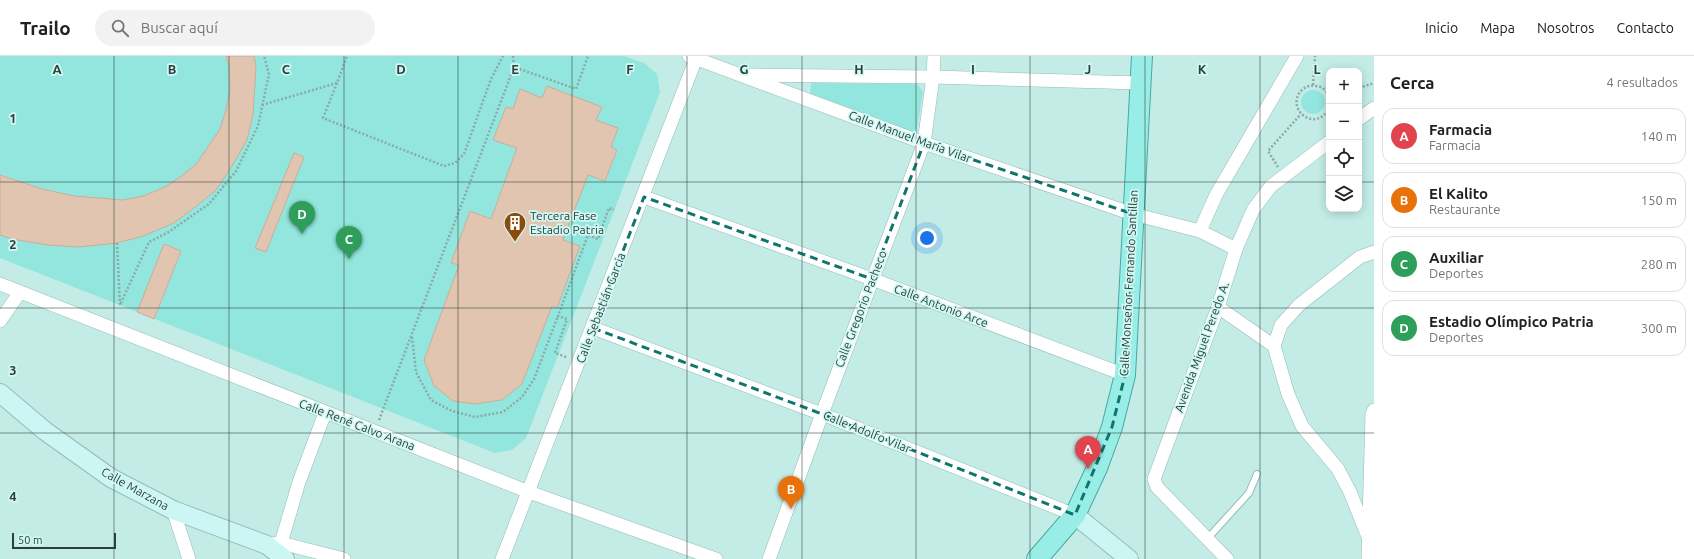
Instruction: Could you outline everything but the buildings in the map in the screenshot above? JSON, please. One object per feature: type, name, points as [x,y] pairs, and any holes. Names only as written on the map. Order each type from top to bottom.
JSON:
[{"type":"main road","name":"Calle Monseñor Fernando Santillan","points":[[1037,559],[1076,515],[1097,468],[1112,428],[1125,375],[1142,56]]},
{"type":"main road","name":"Calle Marzana","points":[[0,393],[45,431],[111,478],[173,510],[278,549]]},
{"type":"main road","name":"Calle Adolfo Vilar","points":[[1076,515],[1129,559]]},
{"type":"street","name":"Calle Gregorio Pacheco","points":[[769,559],[924,143],[933,77],[934,56]]},
{"type":"street","points":[[1200,231],[1216,195],[1297,56]]},
{"type":"street","name":"Calle Manuel María Vilar","points":[[694,57],[924,143],[1133,214],[1200,231],[1236,249]]},
{"type":"street","name":"Calle Sebastián Garcia","points":[[502,559],[644,197],[694,57]]},
{"type":"street","points":[[740,75],[933,77],[1140,82]]},
{"type":"street","points":[[1362,117],[1374,108]]},
{"type":"street","name":"Avenida Miguel Peredo A.","points":[[1227,559],[1157,487],[1154,478],[1218,307],[1236,249],[1253,210],[1271,186],[1326,144]]},
{"type":"street","name":"Calle Antonio Arce","points":[[644,197],[872,280],[1125,375]]},
{"type":"street","points":[[1369,539],[1350,492],[1338,469],[1302,426],[1288,394],[1274,346],[1281,325],[1298,305],[1360,257],[1374,252]]},
{"type":"street","name":"Calle René Calvo Arana","points":[[0,284],[529,492],[716,559]]},
{"type":"street","points":[[0,321],[20,292]]},
{"type":"street","points":[[1218,307],[1274,346]]},
{"type":"street","name":"Calle Adolfo Vilar","points":[[593,328],[822,414],[1076,515]]},
{"type":"street","points":[[1368,559],[1372,414],[1374,410]]},
{"type":"street","points":[[325,413],[299,482],[278,549],[344,559]]},
{"type":"street","points":[[173,510],[189,559]]},
{"type":"lane","points":[[1208,538],[1249,493],[1257,474]]},
{"type":"path","points":[[117,243],[120,305],[149,242],[167,233],[209,204],[236,170],[258,126],[269,74],[264,56]]},
{"type":"path","points":[[347,56],[324,118],[444,166],[455,163],[464,154],[491,79],[503,56]]},
{"type":"path","points":[[374,432],[514,67],[513,56]]},
{"type":"path","points":[[514,67],[576,89],[588,56]]},
{"type":"path","points":[[1313,85],[1315,56]]},
{"type":"path","points":[[262,105],[337,83]]},
{"type":"path","points":[[1362,87],[1374,83]]},
{"type":"path","points":[[1326,92],[1324,89],[1313,85],[1308,86],[1299,93],[1296,104],[1301,114],[1311,119],[1316,119],[1326,114]]},
{"type":"path","points":[[1283,176],[1268,151],[1301,114]]},
{"type":"path","points":[[412,336],[416,372],[431,400],[452,411],[474,417],[503,412],[522,397],[534,379],[588,235],[598,238],[609,208],[614,210]]},
{"type":"path","points":[[558,316],[567,319],[555,353],[580,362]]},
{"type":"highlighted area","points":[[924,143],[1133,214],[1125,375],[1112,427],[1075,515],[822,414],[593,328],[644,197],[872,279]]},
{"type":"shaded area","points":[[0,56],[624,56],[644,63],[657,74],[660,92],[526,438],[512,450],[495,453],[0,258]]},
{"type":"shaded area","points":[[811,83],[917,84],[923,91],[917,129],[911,132],[810,94]]},
{"type":"shaded area","points":[[1313,90],[1318,91],[1324,97],[1324,107],[1318,113],[1313,114],[1308,113],[1302,107],[1301,102],[1302,97],[1308,91]]},
{"type":"place","name":"Estadio Olímpico Patria","points":[[302,234]]},
{"type":"place","name":"Tercera Fase Estadio Patria","points":[[515,242]]},
{"type":"place","name":"Auxiliar","points":[[349,259]]},
{"type":"place","name":"Farmacia","points":[[1088,469]]},
{"type":"place","name":"El Kalito","points":[[791,509]]}]
